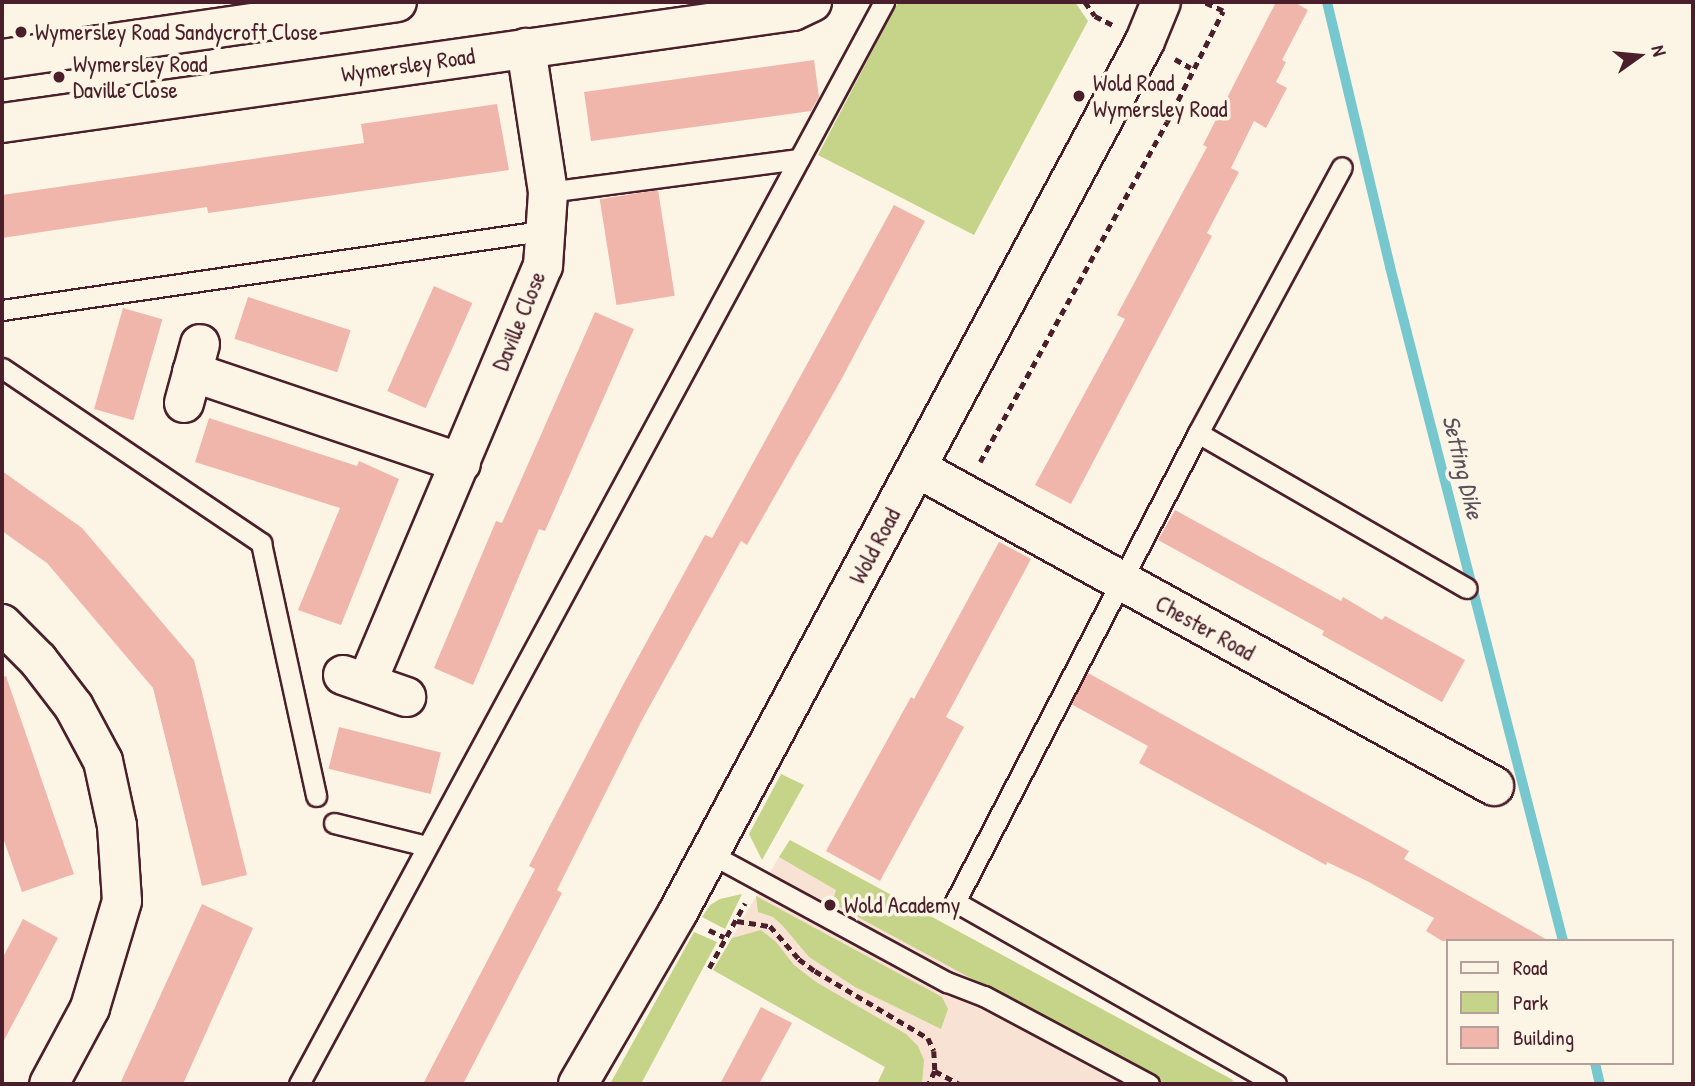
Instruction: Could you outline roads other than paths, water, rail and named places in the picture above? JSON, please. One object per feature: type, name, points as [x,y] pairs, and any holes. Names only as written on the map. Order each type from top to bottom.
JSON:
[{"type":"street","points":[[2,58],[397,2]]},
{"type":"street","name":"Wymersley Road","points":[[2,123],[793,11],[812,2]]},
{"type":"street","name":"Wold Road","points":[[578,1084],[709,853],[917,468],[1145,41],[1161,2]]},
{"type":"street","name":"Daville Close","points":[[406,696],[355,678],[461,463],[543,266],[548,230],[548,192],[526,48]]},
{"type":"street","points":[[192,373],[461,463]]},
{"type":"street","name":"Chester Road","points":[[917,468],[1494,786]]},
{"type":"street","points":[[2,624],[38,660],[74,708],[103,761],[117,825],[122,901],[90,1008],[49,1084]]},
{"type":"lane","points":[[299,1084],[884,2]]},
{"type":"lane","points":[[548,192],[799,159]]},
{"type":"lane","points":[[1276,1084],[955,902],[1198,433],[1342,167]]},
{"type":"lane","points":[[2,310],[548,230]]},
{"type":"lane","points":[[2,368],[261,543],[316,796]]},
{"type":"lane","points":[[1198,433],[1466,588]]},
{"type":"lane","points":[[334,823],[426,846]]},
{"type":"lane","points":[[709,853],[947,982],[984,996],[1149,1084]]},
{"type":"waterway","name":"Setting Dike","points":[[1327,2],[1390,267],[1562,939]]},
{"type":"waterway","name":"Setting Dike","points":[[1595,1065],[1600,1084]]},
{"type":"place","name":"Wymersley Road Sandycroft Close","points":[[21,32]]},
{"type":"place","name":"Wymersley Road Daville Close","points":[[59,77]]},
{"type":"place","name":"Wold Road Wymersley Road","points":[[1079,96]]},
{"type":"place","name":"Wold Academy","points":[[830,905]]}]
